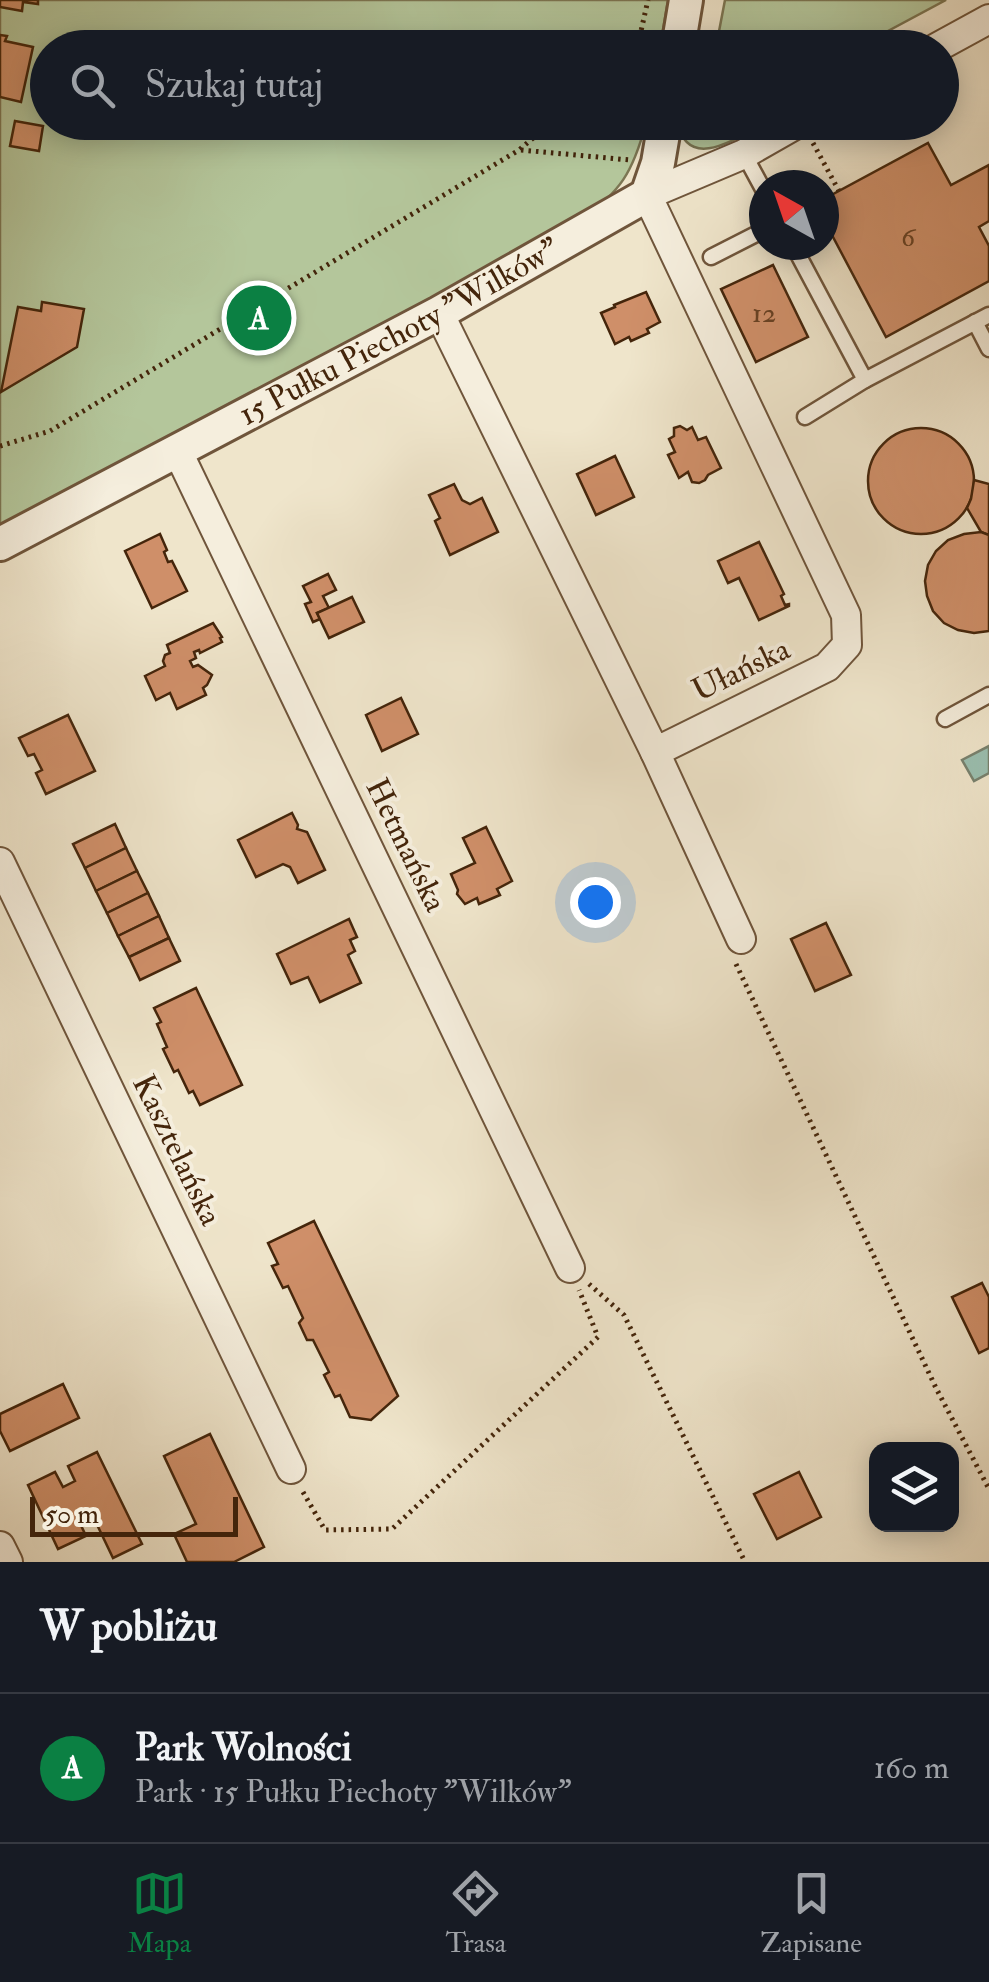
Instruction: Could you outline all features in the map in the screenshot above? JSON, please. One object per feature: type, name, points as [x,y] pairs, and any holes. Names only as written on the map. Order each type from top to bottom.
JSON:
[{"type":"street","points":[[681,30],[686,0]]},
{"type":"street","points":[[959,35],[989,19]]},
{"type":"street","points":[[647,195],[662,140]]},
{"type":"street","name":"15 Pułku Piechoty \"Wilków\"","points":[[0,544],[439,313],[647,195],[780,140]]},
{"type":"street","name":"Ułańska","points":[[647,195],[846,614],[847,645],[827,667],[656,752]]},
{"type":"street","points":[[439,313],[656,752],[737,948]]},
{"type":"street","name":"Hetmańska","points":[[178,452],[570,1268]]},
{"type":"street","name":"Kasztelańska","points":[[0,862],[291,1469]]},
{"type":"street","points":[[0,1546],[8,1562]]},
{"type":"lane","points":[[744,154],[753,170]]},
{"type":"lane","points":[[711,257],[749,238]]},
{"type":"lane","points":[[801,260],[865,380]]},
{"type":"lane","points":[[804,417],[982,318],[989,348]]},
{"type":"lane","points":[[946,719],[989,695]]},
{"type":"path","points":[[640,30],[648,0]]},
{"type":"path","points":[[0,446],[50,431],[531,140]]},
{"type":"path","points":[[811,140],[828,170]]},
{"type":"path","points":[[519,150],[658,163]]},
{"type":"path","points":[[737,948],[936,1388],[989,1489]]},
{"type":"path","points":[[291,1469],[324,1530],[392,1530],[598,1336],[570,1268]]},
{"type":"path","points":[[570,1268],[624,1315],[745,1562]]},
{"type":"shaded area","points":[[0,0],[668,0],[663,30],[30,30],[30,140],[641,140],[623,180],[605,201],[578,222],[0,526]]},
{"type":"shaded area","points":[[725,0],[946,0],[890,30],[719,30]]},
{"type":"shaded area","points":[[686,140],[732,140],[703,149]]},
{"type":"shaded area","points":[[989,746],[989,773],[974,781],[962,760]]},
{"type":"building","points":[[0,0],[38,0],[38,4],[23,2],[22,11],[0,7]]},
{"type":"building","points":[[0,35],[7,36],[5,41],[30,46],[30,61],[21,102],[0,97]]},
{"type":"building","points":[[15,121],[30,124],[30,140],[41,140],[39,151],[10,146]]},
{"type":"building","points":[[928,143],[951,185],[989,165],[989,221],[979,227],[989,246],[989,281],[886,337],[839,248],[839,191]]},
{"type":"building","points":[[773,265],[808,337],[756,362],[721,289]]},
{"type":"building","points":[[646,292],[660,322],[647,329],[649,333],[615,344],[601,313]]},
{"type":"building","points":[[42,302],[84,309],[77,347],[1,392],[18,307],[41,311]]},
{"type":"building","points":[[692,427],[698,440],[706,437],[721,468],[699,483],[692,482],[688,472],[679,478],[668,455],[675,452],[669,439],[674,436],[674,428],[687,430]]},
{"type":"building","points":[[921,428],[941,432],[958,444],[970,461],[974,481],[970,501],[958,518],[941,530],[921,534],[901,530],[884,518],[872,501],[868,481],[872,461],[884,444],[901,432]]},
{"type":"building","points":[[615,456],[634,497],[596,515],[577,474]]},
{"type":"building","points":[[974,480],[989,484],[989,535],[981,532],[967,508]]},
{"type":"building","points":[[454,484],[462,500],[470,504],[482,498],[498,532],[450,555],[429,495]]},
{"type":"building","points":[[981,532],[989,535],[989,631],[974,633],[944,623],[933,611],[925,581],[928,565],[948,540]]},
{"type":"building","points":[[160,534],[168,562],[172,561],[187,591],[152,608],[125,551]]},
{"type":"building","points":[[759,542],[784,594],[781,596],[785,605],[789,606],[759,620],[739,578],[728,583],[718,561]]},
{"type":"building","points":[[328,574],[336,590],[323,596],[329,608],[317,613],[320,619],[313,622],[305,604],[311,602],[303,586]]},
{"type":"building","points":[[352,597],[364,622],[329,638],[317,613]]},
{"type":"building","points":[[213,623],[222,642],[194,652],[196,658],[190,661],[193,667],[198,665],[212,675],[203,688],[206,695],[177,709],[170,693],[156,700],[145,676],[165,666],[165,655],[170,653],[167,645]]},
{"type":"building","points":[[401,698],[418,734],[382,751],[366,715]]},
{"type":"building","points":[[68,715],[95,771],[46,794],[36,773],[42,770],[34,754],[28,756],[19,738]]},
{"type":"building","points":[[292,813],[297,829],[307,832],[325,870],[298,883],[290,867],[283,864],[256,877],[238,840]]},
{"type":"building","points":[[115,824],[126,848],[85,868],[73,844]]},
{"type":"building","points":[[486,827],[512,881],[497,889],[500,895],[479,904],[477,898],[465,904],[457,894],[451,874],[475,863],[463,838]]},
{"type":"building","points":[[126,848],[137,871],[96,891],[85,868]]},
{"type":"building","points":[[137,871],[148,893],[107,913],[96,891]]},
{"type":"building","points":[[148,893],[159,916],[118,936],[107,913]]},
{"type":"building","points":[[159,916],[169,938],[129,957],[118,936]]},
{"type":"building","points":[[349,919],[357,937],[350,940],[355,951],[348,955],[361,983],[320,1002],[308,977],[291,984],[277,954]]},
{"type":"building","points":[[826,923],[851,975],[815,991],[791,939]]},
{"type":"building","points":[[169,938],[180,961],[140,980],[129,957]]},
{"type":"building","points":[[196,988],[242,1085],[200,1105],[178,1070],[174,1072],[163,1049],[167,1047],[154,1008]]},
{"type":"building","points":[[314,1221],[398,1396],[371,1420],[350,1417],[340,1395],[335,1397],[324,1375],[329,1372],[313,1340],[307,1340],[299,1323],[303,1318],[288,1286],[283,1288],[272,1266],[278,1264],[268,1243]]},
{"type":"building","points":[[982,1283],[989,1297],[989,1348],[979,1353],[952,1297]]},
{"type":"building","points":[[63,1384],[79,1418],[10,1451],[0,1431],[0,1414]]},
{"type":"building","points":[[210,1434],[264,1547],[234,1562],[187,1562],[174,1534],[196,1524],[164,1456]]},
{"type":"building","points":[[97,1452],[142,1544],[113,1558],[90,1510],[77,1517],[86,1536],[58,1549],[28,1485],[55,1472],[63,1487],[75,1481],[68,1466]]},
{"type":"building","points":[[799,1472],[821,1517],[777,1539],[754,1494]]},
{"type":"place","name":"Park Wolności","points":[[259,318]]}]
